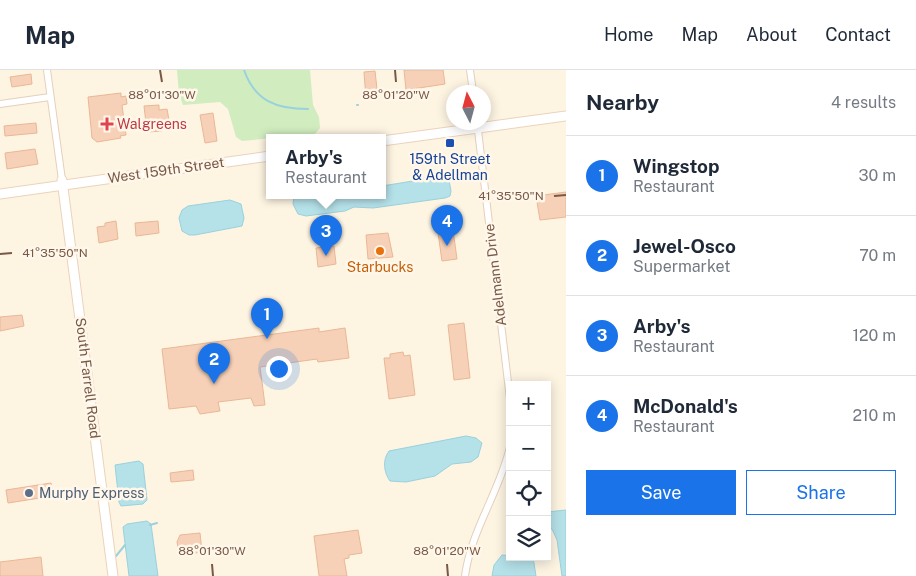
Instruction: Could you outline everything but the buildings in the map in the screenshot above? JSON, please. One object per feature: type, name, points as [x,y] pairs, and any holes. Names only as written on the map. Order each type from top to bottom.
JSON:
[{"type":"main road","points":[[491,124],[566,116]]},
{"type":"main road","points":[[386,140],[447,130]]},
{"type":"main road","name":"West 159th Street","points":[[0,194],[63,182],[266,157]]},
{"type":"main road","name":"South Farrell Road","points":[[63,182],[113,576]]},
{"type":"street","points":[[46,70],[63,182]]},
{"type":"street","points":[[470,70],[472,85]]},
{"type":"street","points":[[0,104],[50,98]]},
{"type":"street","name":"Adelmann Drive","points":[[478,130],[508,381]]},
{"type":"street","points":[[465,576],[472,546],[506,459]]},
{"type":"green space","points":[[177,70],[310,70],[313,105],[319,117],[320,128],[315,134],[266,134],[266,139],[242,141],[236,137],[228,109],[220,102],[183,105],[179,94]]},
{"type":"water","points":[[444,176],[449,180],[451,191],[450,196],[445,198],[373,208],[354,207],[345,211],[306,216],[298,214],[293,204],[294,199],[386,199],[386,185]]},
{"type":"water","points":[[230,200],[241,204],[244,218],[242,226],[195,235],[189,235],[182,231],[179,218],[182,210],[188,206]]},
{"type":"water","points":[[466,436],[476,438],[482,443],[478,457],[471,462],[452,464],[435,476],[406,482],[390,481],[388,478],[385,462],[389,451]]},
{"type":"water","points":[[139,461],[143,464],[147,500],[143,504],[121,506],[115,465]]},
{"type":"water","points":[[566,510],[566,576],[562,576],[557,540],[551,529],[551,512]]},
{"type":"water","points":[[147,521],[151,524],[158,576],[129,576],[123,527],[127,524]]},
{"type":"water","points":[[502,555],[506,555],[506,561],[534,561],[536,576],[492,576],[494,565]]},
{"type":"waterway","points":[[244,70],[254,89],[268,101],[286,107],[308,109]]},
{"type":"waterway","points":[[150,525],[157,523]]},
{"type":"waterway","points":[[116,556],[125,545]]},
{"type":"place","name":"Walgreens","points":[[107,124]]},
{"type":"place","name":"159th Street & Adellman","points":[[450,143]]},
{"type":"place","name":"McDonald's","points":[[447,246]]},
{"type":"place","name":"Starbucks","points":[[380,251]]},
{"type":"place","name":"Arby's","points":[[326,256]]},
{"type":"place","name":"Wingstop","points":[[267,339]]},
{"type":"place","name":"Jewel-Osco","points":[[214,384]]},
{"type":"place","name":"Murphy Express","points":[[29,493]]}]
